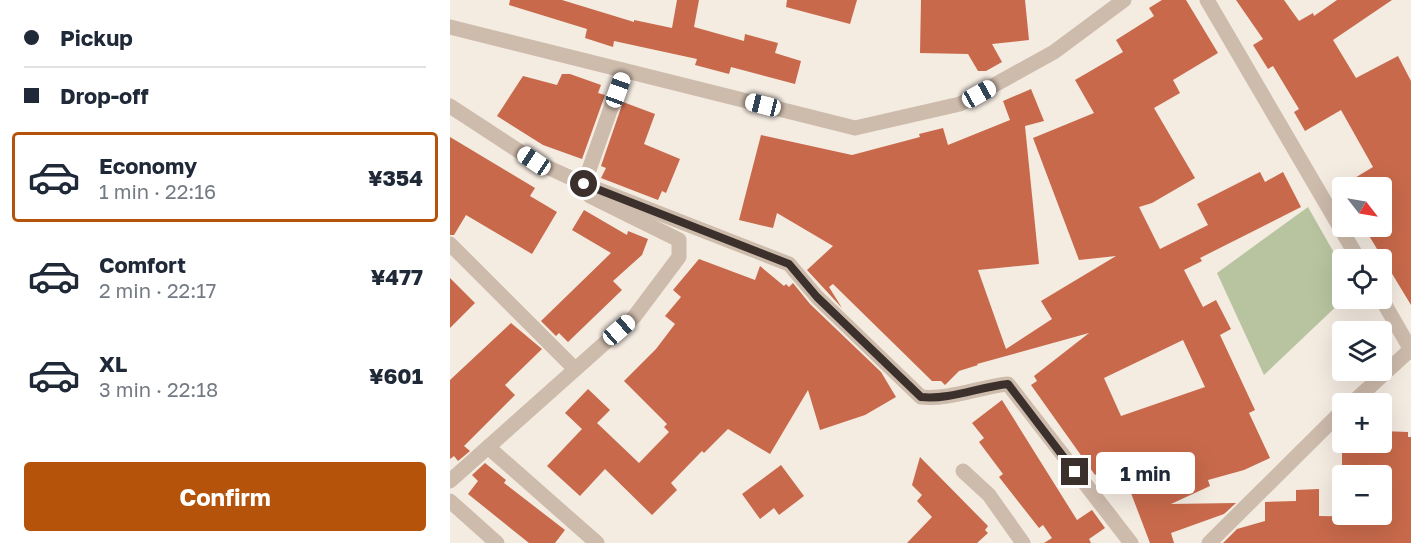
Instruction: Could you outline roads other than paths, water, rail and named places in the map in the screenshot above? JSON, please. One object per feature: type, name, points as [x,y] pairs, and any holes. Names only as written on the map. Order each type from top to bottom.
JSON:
[{"type":"street","points":[[450,27],[855,128],[960,104],[1054,52],[1124,0]]},
{"type":"street","points":[[1207,0],[1353,249]]},
{"type":"street","points":[[450,481],[634,317],[679,257],[679,240],[591,196],[584,184],[624,71]]},
{"type":"street","points":[[450,106],[534,161],[584,184],[789,264],[817,297],[921,397],[937,398],[982,386],[1008,384],[1131,543]]},
{"type":"street","points":[[450,244],[575,369]]},
{"type":"street","points":[[1363,393],[1411,350],[1387,309]]},
{"type":"street","points":[[1209,543],[1332,421]]},
{"type":"street","points":[[488,447],[597,543]]},
{"type":"street","points":[[963,471],[989,495],[1023,543]]},
{"type":"street","points":[[450,501],[497,543]]}]
